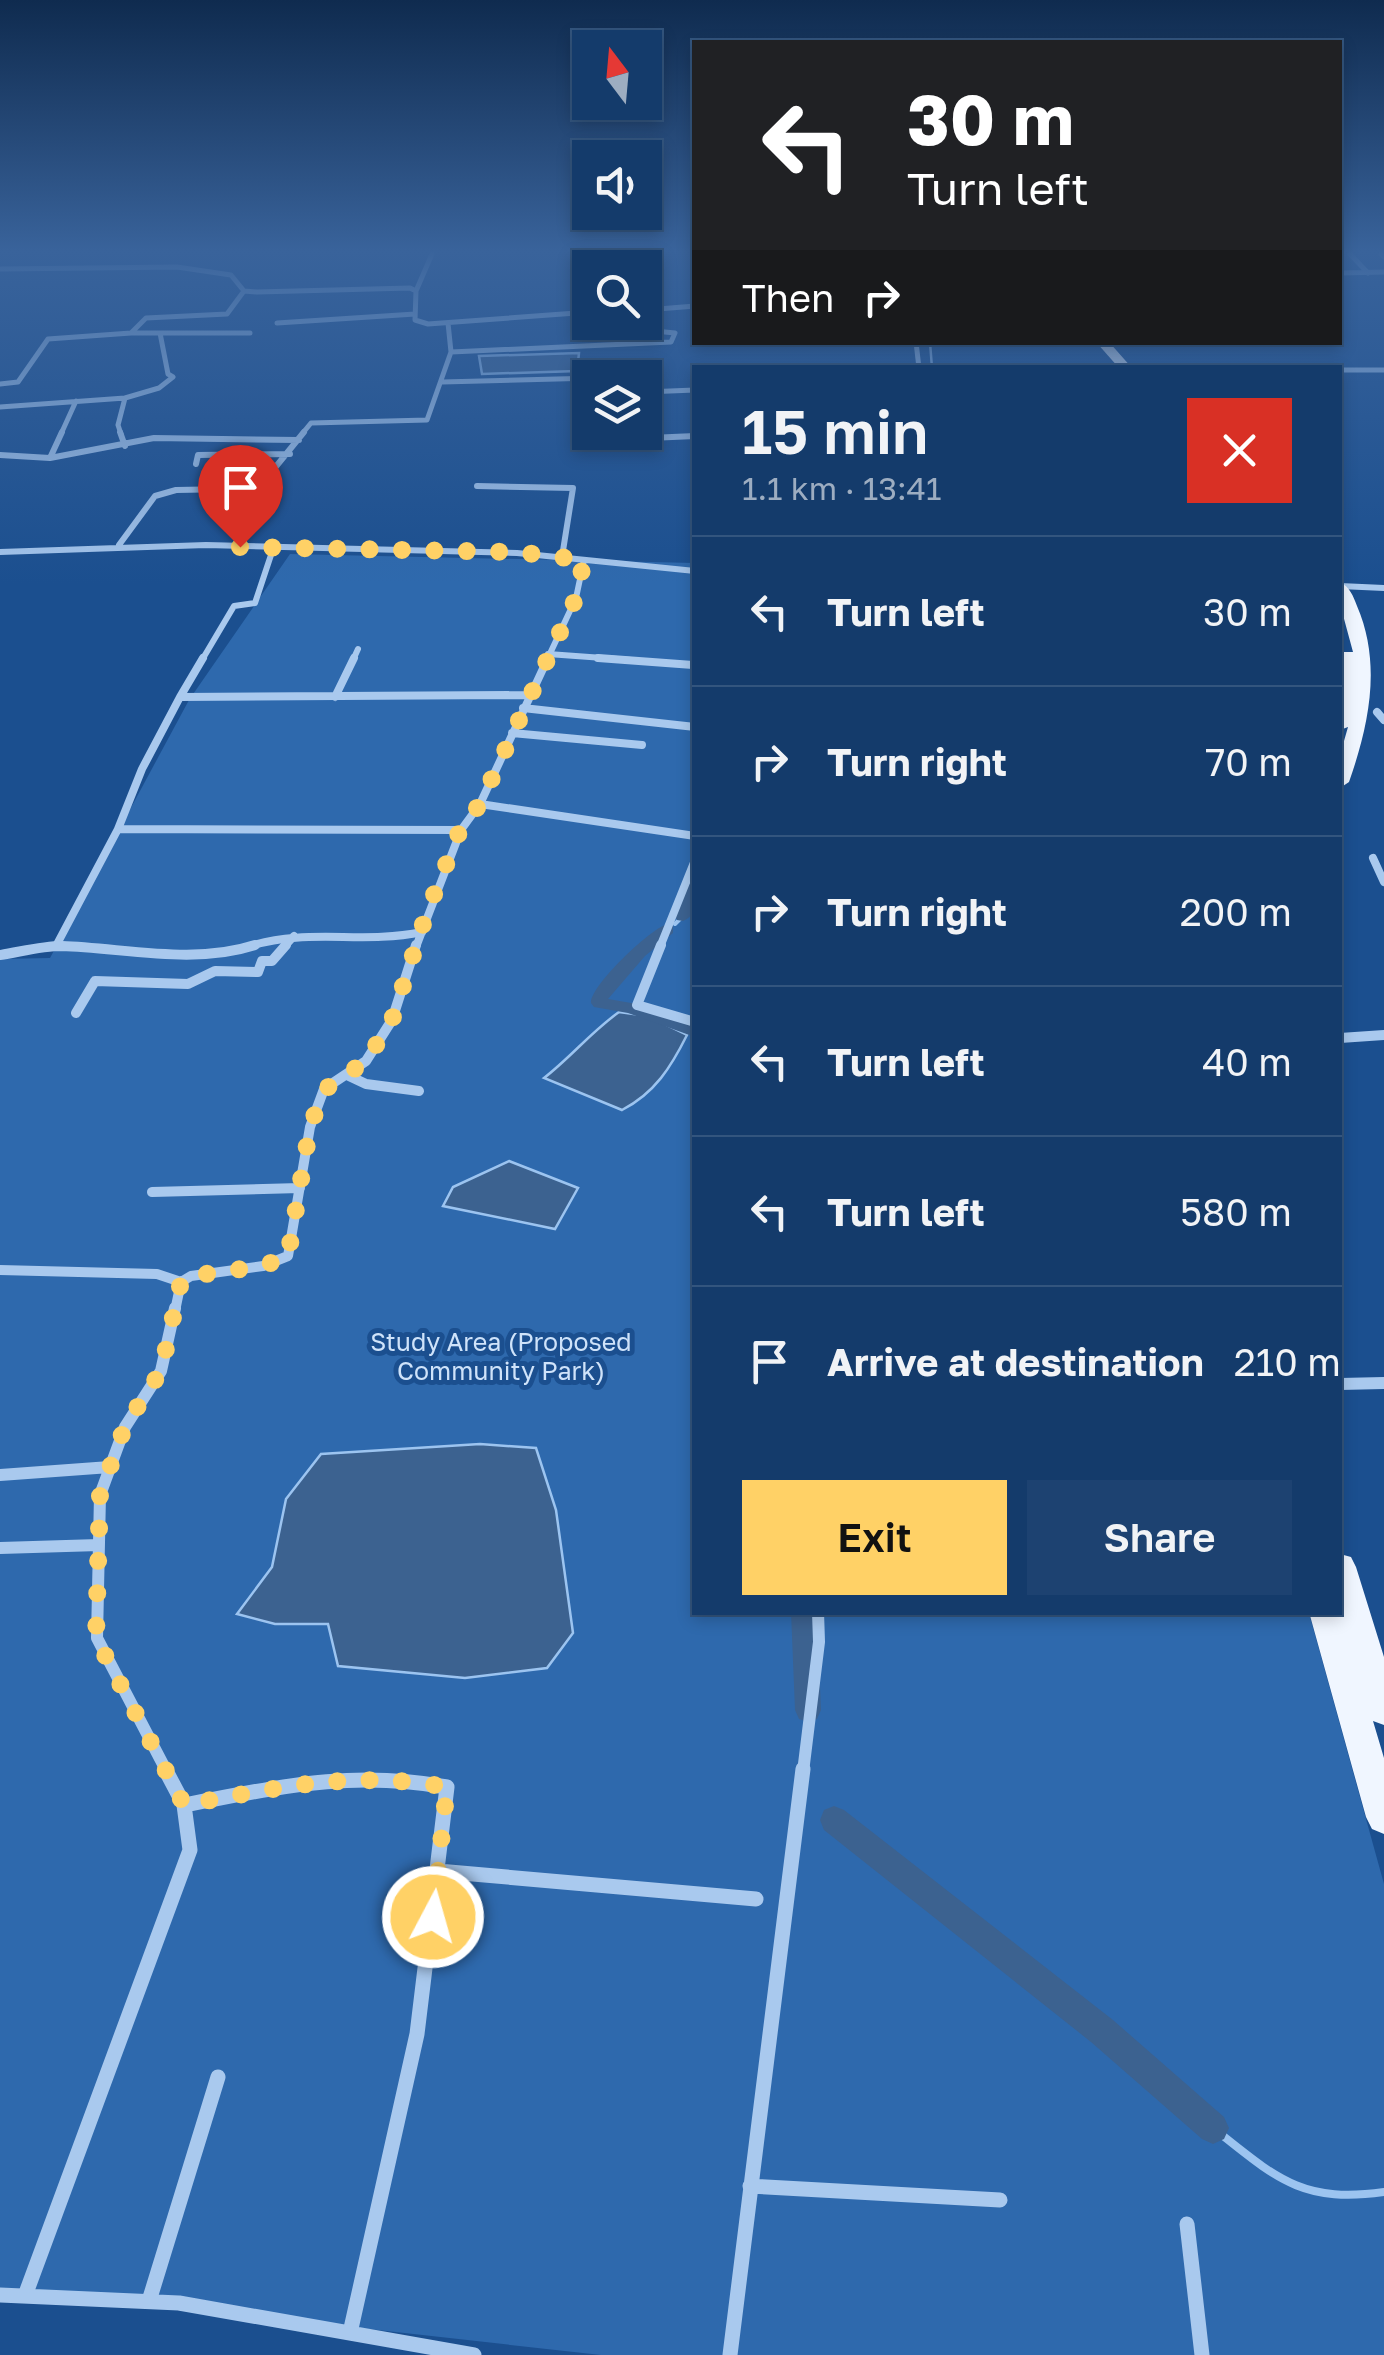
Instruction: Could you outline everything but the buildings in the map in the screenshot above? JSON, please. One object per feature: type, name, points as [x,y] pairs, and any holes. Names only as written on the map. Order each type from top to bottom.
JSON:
[{"type":"main road","points":[[1342,591],[1361,637],[1364,676],[1361,722],[1342,776]]},
{"type":"main road","points":[[1342,633],[1346,674],[1342,708]]},
{"type":"main road","points":[[1342,1574],[1384,1710]]},
{"type":"main road","points":[[1326,1615],[1384,1817]]},
{"type":"street","points":[[0,384],[18,382],[31,364]]},
{"type":"street","points":[[0,406],[125,398],[160,388],[173,378],[166,364]]},
{"type":"street","points":[[118,546],[155,496],[176,490],[231,489],[265,480],[290,454],[310,423],[427,420],[447,364]]},
{"type":"street","points":[[1342,370],[1384,370]]},
{"type":"street","points":[[442,382],[572,379]]},
{"type":"street","points":[[662,391],[692,390]]},
{"type":"street","points":[[125,398],[118,425],[125,446]]},
{"type":"street","points":[[50,458],[76,401]]},
{"type":"street","points":[[662,437],[692,436]]},
{"type":"street","points":[[0,456],[50,458],[154,438],[298,440]]},
{"type":"street","points":[[196,464],[198,455],[290,454]]},
{"type":"street","points":[[478,486],[573,488],[562,557]]},
{"type":"street","points":[[0,552],[118,546],[273,549],[562,557],[692,571]]},
{"type":"street","points":[[56,946],[118,829],[142,769],[180,697],[234,606],[255,603],[273,549]]},
{"type":"street","points":[[26,2293],[110,2058],[178,1892],[190,1850],[184,1805],[96,1638],[100,1495],[125,1426],[161,1371],[181,1282],[191,1276],[263,1266],[288,1256],[310,1127],[324,1090],[366,1061],[392,1020],[460,830],[480,804],[576,598],[584,560]]},
{"type":"street","points":[[1342,586],[1384,588]]},
{"type":"street","points":[[336,696],[358,649]]},
{"type":"street","points":[[548,654],[692,665]]},
{"type":"street","points":[[180,697],[530,695]]},
{"type":"street","points":[[523,708],[692,727]]},
{"type":"street","points":[[1377,712],[1384,720]]},
{"type":"street","points":[[512,732],[642,745]]},
{"type":"street","points":[[480,804],[692,836]]},
{"type":"street","points":[[118,829],[460,830]]},
{"type":"street","points":[[1374,858],[1384,882]]},
{"type":"street","points":[[692,868],[638,1004],[692,1021]]},
{"type":"street","points":[[0,955],[56,946],[197,954],[233,952],[283,935],[393,938],[422,932]]},
{"type":"street","points":[[76,1013],[95,982],[188,984],[215,971],[258,972],[262,961],[272,961],[294,936]]},
{"type":"street","points":[[1342,1038],[1384,1036]]},
{"type":"street","points":[[349,1076],[366,1084],[420,1091]]},
{"type":"street","points":[[152,1192],[300,1188]]},
{"type":"street","points":[[0,1270],[156,1274],[181,1282]]},
{"type":"street","points":[[1342,1384],[1384,1383]]},
{"type":"street","points":[[0,1475],[110,1467]]},
{"type":"street","points":[[0,1548],[99,1545]]},
{"type":"street","points":[[730,2355],[819,1642],[818,1615]]},
{"type":"street","points":[[184,1805],[309,1782],[368,1778],[447,1787],[417,2034],[350,2333]]},
{"type":"street","points":[[438,1871],[756,1899]]},
{"type":"street","points":[[149,2301],[218,2077]]},
{"type":"street","points":[[750,2186],[1000,2200]]},
{"type":"street","points":[[1187,2224],[1202,2355]]},
{"type":"street","points":[[0,2295],[26,2293],[149,2301],[474,2355]]},
{"type":"green space","name":"Study Area (Proposed Community Park)","points":[[290,554],[692,563],[692,1615],[1310,1615],[1384,1884],[1384,2355],[601,2355],[0,2288],[0,959],[50,958],[189,700]]},
{"type":"shaded area","points":[[480,364],[572,364],[572,371],[482,374]]},
{"type":"shaded area","points":[[619,1012],[648,1016],[687,1035],[668,1068],[644,1096],[622,1110],[544,1078],[599,1028]]},
{"type":"shaded area","points":[[509,1161],[578,1188],[555,1229],[443,1206],[453,1187]]},
{"type":"shaded area","points":[[480,1444],[536,1448],[556,1510],[573,1633],[547,1668],[465,1678],[338,1666],[328,1624],[275,1624],[237,1614],[272,1567],[286,1499],[321,1454]]},
{"type":"waterway","points":[[683,916],[692,890]]},
{"type":"waterway","points":[[675,924],[683,916]]},
{"type":"waterway","points":[[667,929],[599,996],[600,1003],[631,1008],[692,1030]]},
{"type":"waterway","points":[[804,1615],[808,1710]]},
{"type":"waterway","points":[[834,1820],[1102,2031],[1213,2128]]},
{"type":"waterway","points":[[1213,2128],[1291,2183],[1331,2194],[1384,2192]]},
{"type":"route","points":[[240,547],[517,552],[584,560],[576,598],[480,804],[460,830],[427,912],[392,1020],[366,1061],[324,1090],[310,1127],[288,1256],[263,1266],[191,1276],[181,1282],[161,1371],[125,1426],[100,1495],[96,1638],[125,1686],[184,1805],[309,1782],[388,1777],[447,1787],[433,1917]]}]
